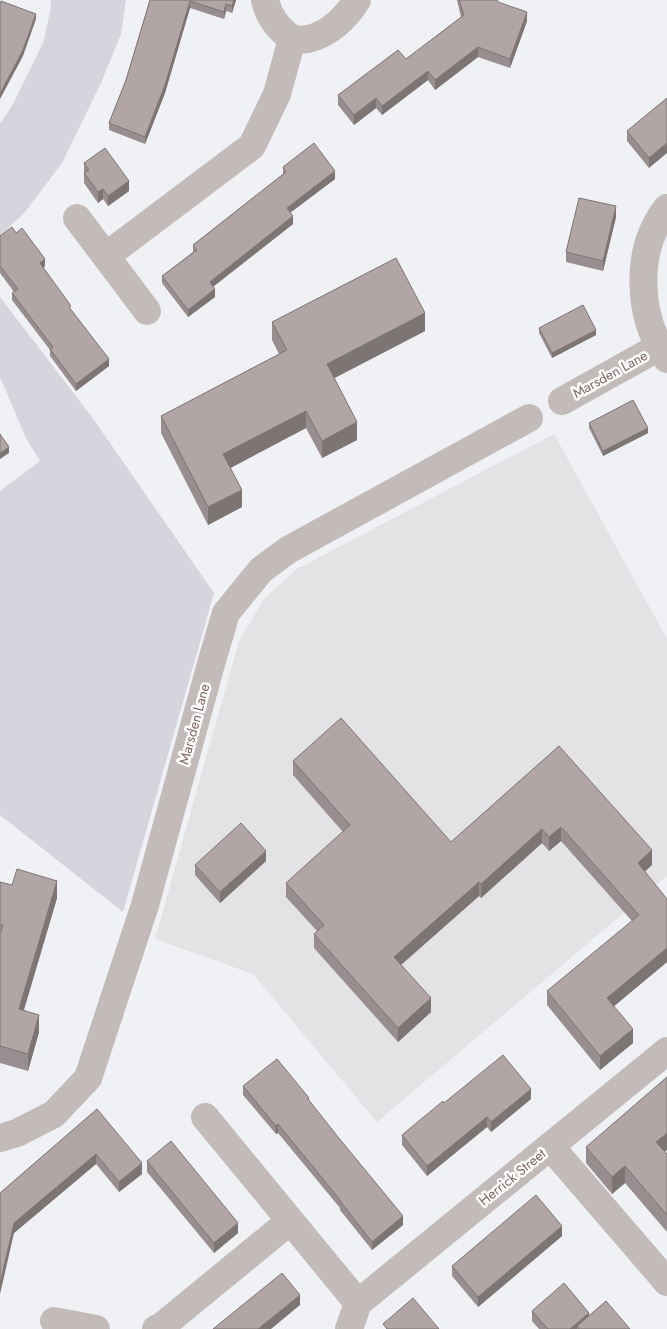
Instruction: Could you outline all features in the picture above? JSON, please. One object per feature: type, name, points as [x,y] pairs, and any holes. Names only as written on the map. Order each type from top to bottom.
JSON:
[{"type":"street","points":[[265,0],[268,12],[278,28],[292,39],[308,39],[328,31],[344,18],[357,0]]},
{"type":"street","points":[[106,256],[252,146],[277,94],[292,39]]},
{"type":"street","points":[[663,353],[647,315],[643,287],[645,262],[651,237],[667,208]]},
{"type":"street","points":[[78,218],[147,311]]},
{"type":"street","name":"Marsden Lane","points":[[562,401],[663,353]]},
{"type":"street","name":"Marsden Lane","points":[[0,1138],[17,1133],[54,1114],[88,1078],[145,905],[226,613],[261,570],[288,550],[529,418]]},
{"type":"street","name":"Herrick Street","points":[[348,1329],[358,1303],[667,1051]]},
{"type":"street","points":[[205,1116],[358,1303]]},
{"type":"street","points":[[550,1146],[667,1282]]},
{"type":"street","points":[[156,1329],[290,1221]]},
{"type":"street","points":[[54,1321],[96,1329]]},
{"type":"shaded area","points":[[51,0],[126,0],[121,34],[101,83],[62,163],[25,212],[0,236],[0,124],[13,104],[43,43]]},
{"type":"shaded area","points":[[0,297],[94,420],[214,593],[123,912],[0,815],[0,491],[40,461],[26,438],[0,377]]},
{"type":"shaded area","points":[[554,434],[667,639],[667,876],[377,1122],[253,974],[155,939],[239,641],[264,599],[297,569]]},
{"type":"building","points":[[150,0],[234,0],[232,6],[226,4],[224,12],[190,1],[165,85],[145,137],[109,123],[126,80]]},
{"type":"building","points":[[459,0],[497,0],[527,12],[510,59],[478,47],[435,80],[428,71],[382,106],[376,98],[354,115],[338,95],[398,50],[406,59],[464,15]]},
{"type":"building","points":[[1,1],[36,14],[23,50],[0,94],[0,4]]},
{"type":"building","points":[[667,98],[667,143],[649,158],[627,131]]},
{"type":"building","points":[[314,143],[335,171],[287,208],[293,216],[210,282],[215,289],[188,310],[162,276],[197,250],[193,245],[286,172],[283,167]]},
{"type":"building","points":[[105,148],[129,181],[108,196],[103,189],[98,192],[84,173],[89,170],[84,163]]},
{"type":"building","points":[[579,198],[616,206],[603,261],[566,252]]},
{"type":"building","points":[[12,227],[16,233],[22,228],[45,259],[40,263],[71,306],[69,307],[109,359],[76,384],[50,349],[53,347],[12,293],[18,289],[0,266],[0,236]]},
{"type":"building","points":[[396,258],[425,313],[327,364],[357,422],[322,441],[306,411],[223,454],[242,490],[208,507],[161,416],[287,350],[272,322]]},
{"type":"building","points":[[583,305],[596,330],[552,353],[539,328]]},
{"type":"building","points":[[633,400],[648,428],[603,451],[589,423]]},
{"type":"building","points":[[0,434],[9,447],[0,453]]},
{"type":"building","points":[[341,718],[451,842],[559,746],[652,850],[638,863],[667,899],[667,948],[607,998],[633,1029],[600,1056],[547,991],[639,915],[561,827],[549,837],[542,829],[481,884],[479,882],[394,957],[431,998],[398,1028],[314,934],[324,925],[286,883],[350,825],[293,761]]},
{"type":"building","points":[[241,823],[266,851],[220,892],[195,865]]},
{"type":"building","points":[[17,869],[57,881],[19,1009],[39,1015],[28,1054],[0,1046],[0,934],[3,925],[0,925],[0,882],[12,885]]},
{"type":"building","points":[[503,1055],[531,1089],[491,1122],[487,1117],[427,1166],[402,1135]]},
{"type":"building","points":[[277,1059],[403,1216],[372,1242],[278,1124],[276,1126],[243,1086]]},
{"type":"building","points":[[667,1077],[667,1133],[656,1142],[667,1154],[667,1215],[625,1166],[612,1177],[586,1147]]},
{"type":"building","points":[[97,1109],[142,1163],[119,1182],[96,1154],[14,1223],[0,1284],[0,1193]]},
{"type":"building","points":[[171,1141],[238,1223],[214,1243],[147,1161]]},
{"type":"building","points":[[536,1195],[562,1226],[478,1297],[452,1266]]},
{"type":"building","points":[[282,1273],[300,1295],[258,1329],[213,1329]]},
{"type":"building","points":[[564,1283],[589,1313],[570,1329],[548,1329],[532,1311]]},
{"type":"building","points":[[413,1298],[439,1329],[387,1329],[383,1324]]},
{"type":"building","points":[[606,1301],[630,1329],[579,1329],[577,1326]]}]
